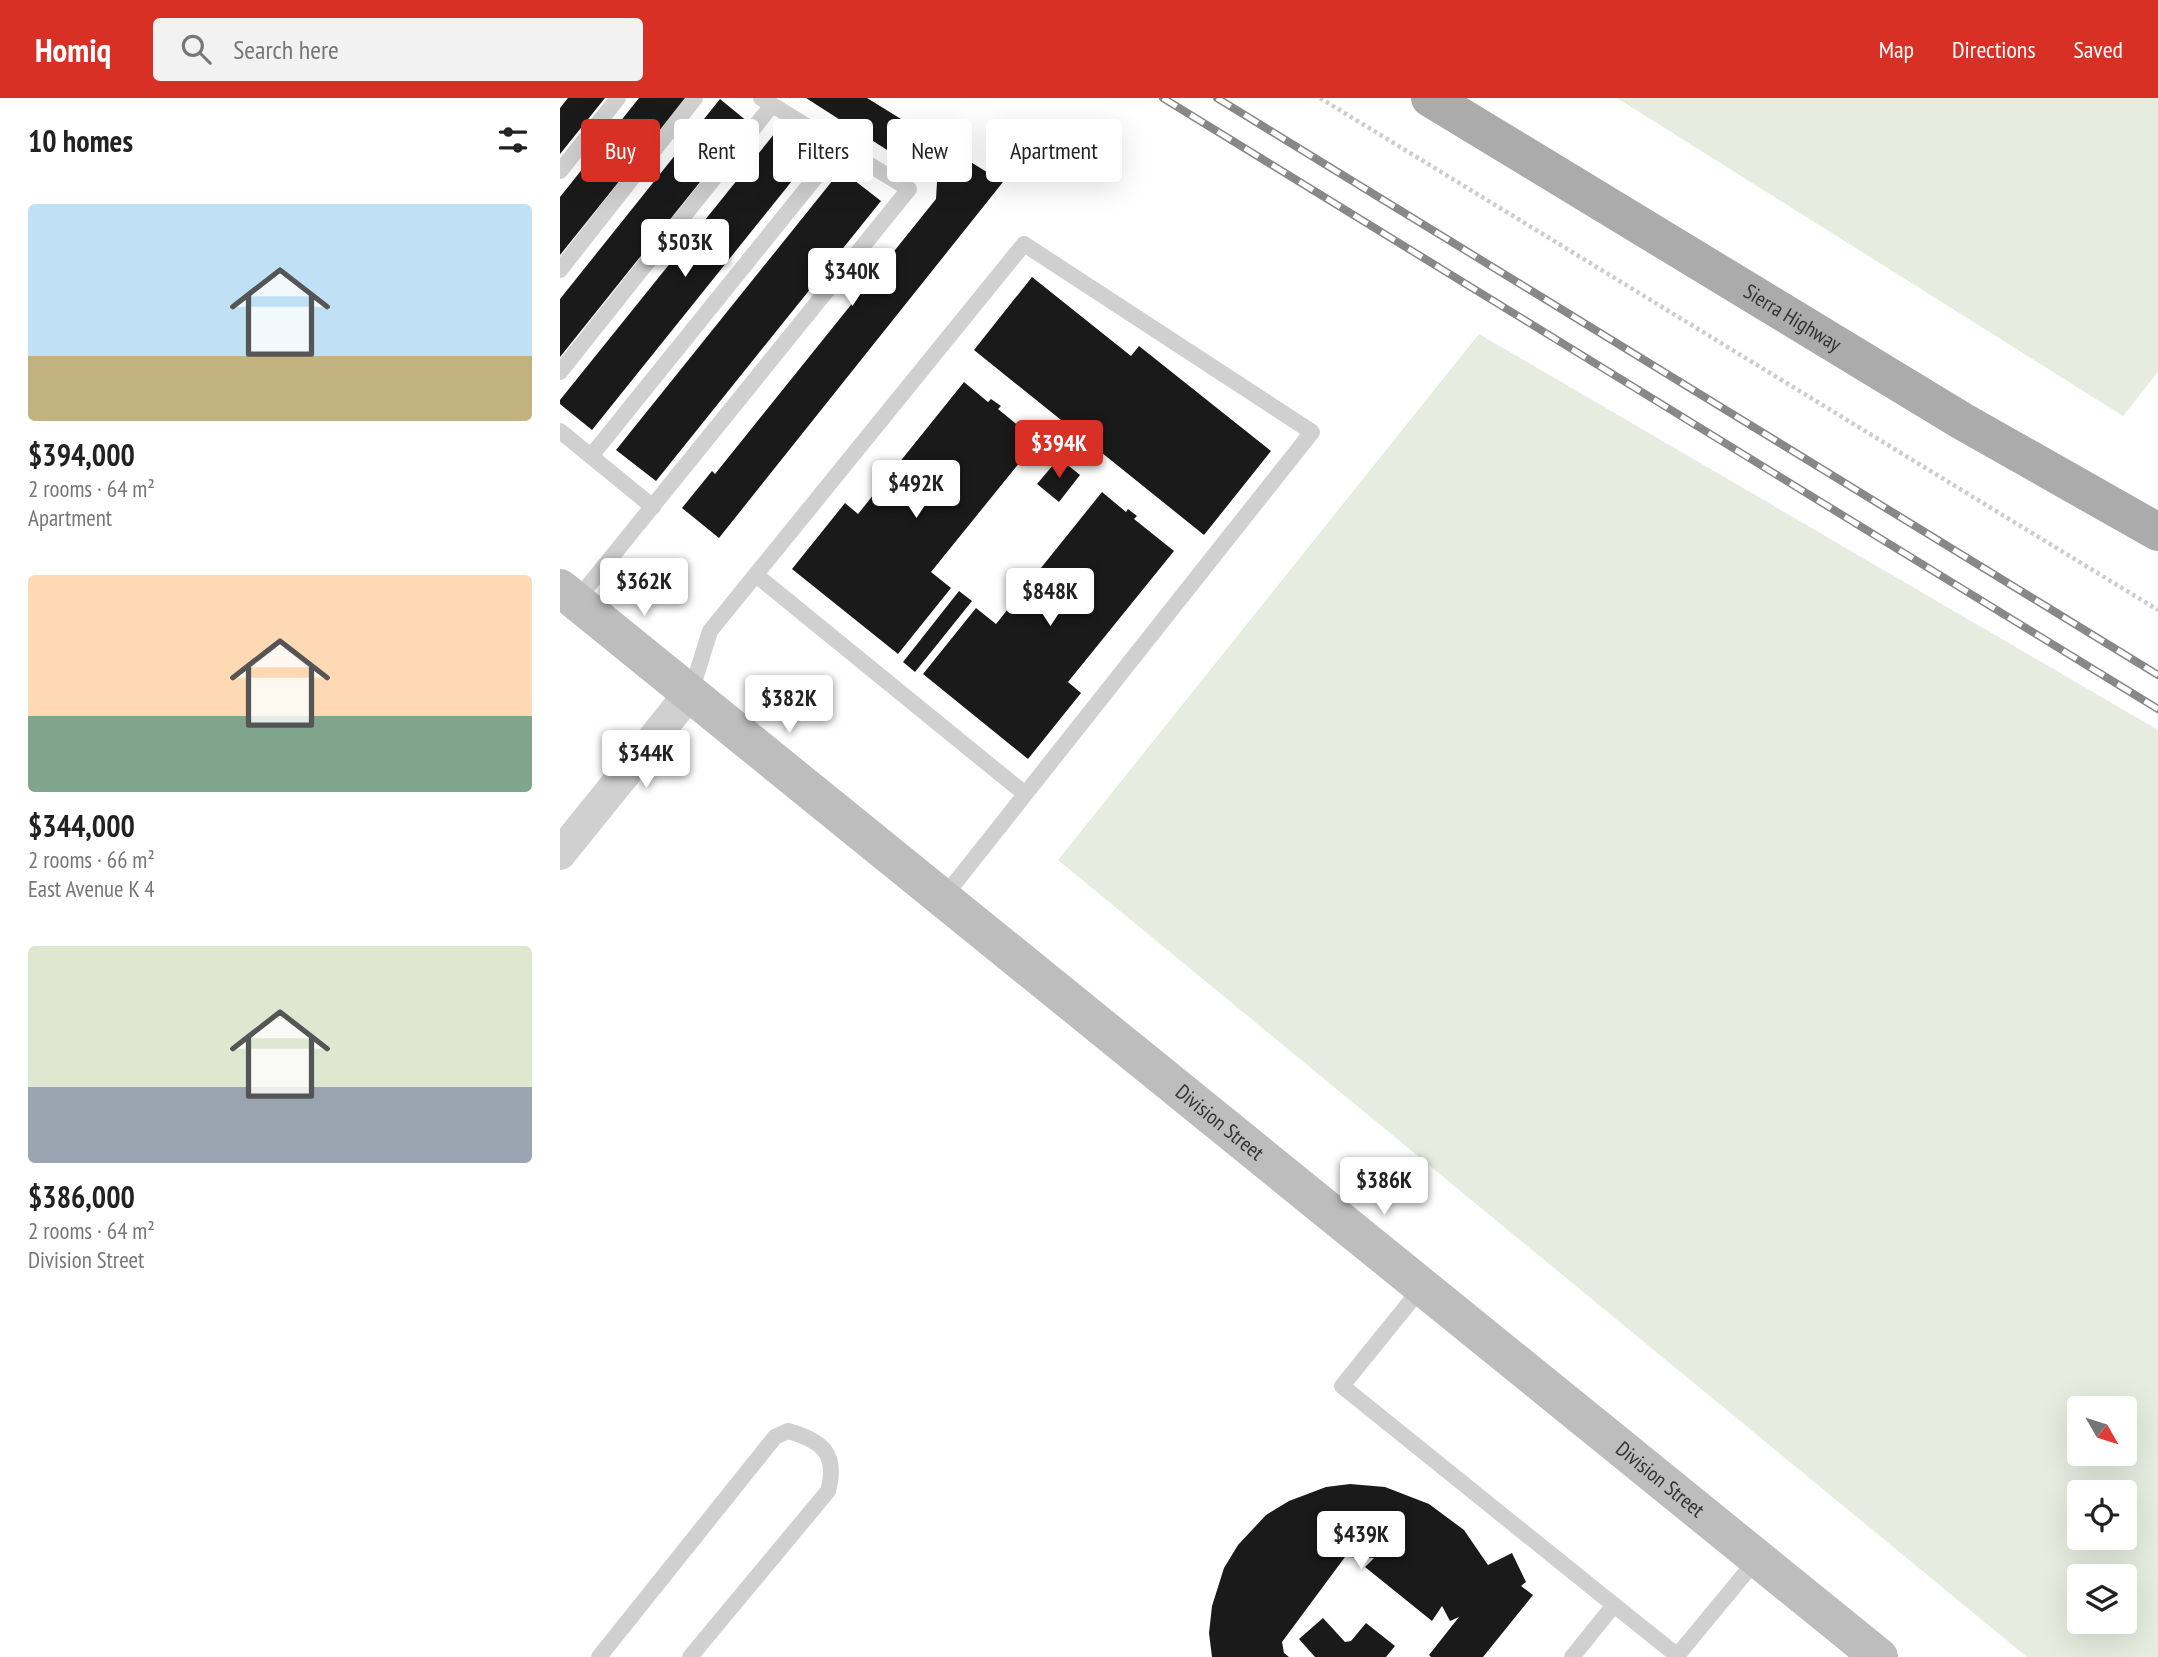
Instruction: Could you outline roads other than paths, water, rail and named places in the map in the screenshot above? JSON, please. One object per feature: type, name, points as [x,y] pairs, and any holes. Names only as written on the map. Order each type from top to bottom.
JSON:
[{"type":"main road","name":"Sierra Highway","points":[[1430,98],[1962,421],[2158,533]]},
{"type":"main road","name":"Division Street","points":[[568,595],[1879,1657]]},
{"type":"street","points":[[560,853],[690,693]]},
{"type":"lane","points":[[560,171],[618,98]]},
{"type":"lane","points":[[560,270],[695,98]]},
{"type":"lane","points":[[560,372],[766,102],[794,119]]},
{"type":"lane","points":[[568,595],[653,507],[909,189],[873,167]]},
{"type":"lane","points":[[591,456],[812,182]]},
{"type":"lane","points":[[690,693],[710,631],[1024,244],[1311,432],[943,898]]},
{"type":"lane","points":[[560,431],[653,507]]},
{"type":"lane","points":[[756,575],[1025,794]]},
{"type":"lane","points":[[1422,1287],[1342,1386],[1677,1657],[1757,1558]]},
{"type":"lane","points":[[599,1657],[775,1437],[788,1431],[802,1435],[825,1450],[832,1460],[833,1474],[828,1491],[690,1657]]},
{"type":"lane","points":[[1572,1657],[1614,1605]]},
{"type":"railway","points":[[1163,98],[2158,709]]},
{"type":"railway","points":[[1217,98],[2158,675]]}]
